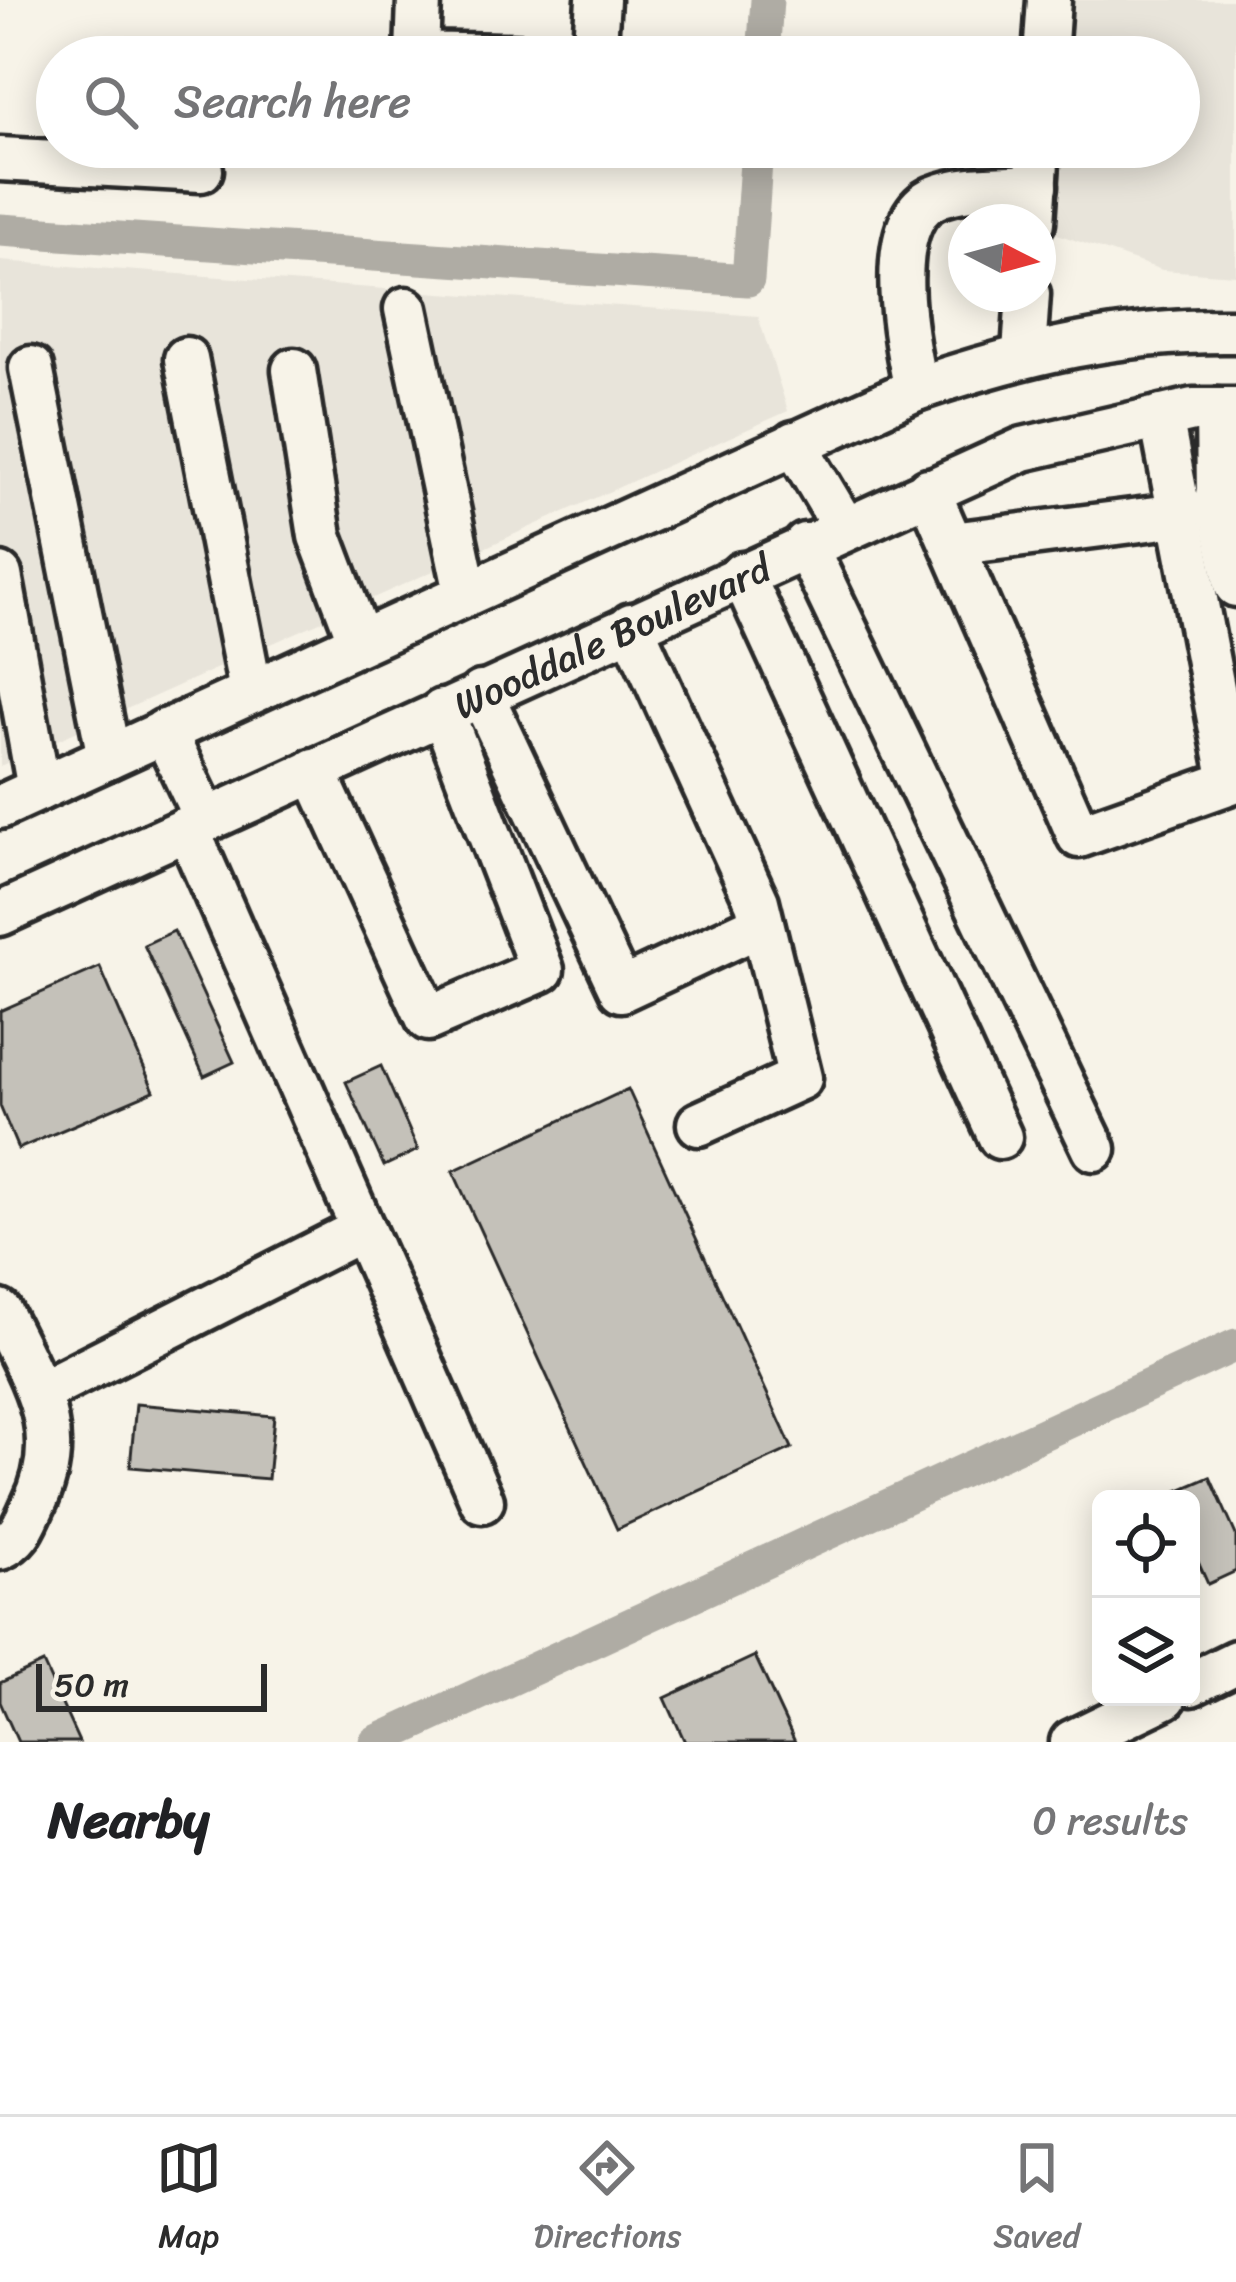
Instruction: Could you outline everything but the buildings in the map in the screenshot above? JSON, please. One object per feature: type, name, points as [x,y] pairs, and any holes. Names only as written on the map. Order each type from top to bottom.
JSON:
[{"type":"street","points":[[418,36],[419,0]]},
{"type":"street","points":[[595,36],[598,0]]},
{"type":"street","points":[[1046,36],[1049,0]]},
{"type":"street","points":[[0,159],[36,161]]},
{"type":"street","points":[[164,168],[201,170]]},
{"type":"street","points":[[916,389],[903,333],[902,257],[917,211],[932,198],[958,191],[1036,185]]},
{"type":"street","points":[[406,308],[466,593]]},
{"type":"street","points":[[1024,353],[1027,312]]},
{"type":"street","points":[[0,807],[916,389],[1024,353],[1160,330],[1236,331]]},
{"type":"street","points":[[186,359],[251,692]]},
{"type":"street","points":[[31,368],[109,757]]},
{"type":"street","points":[[294,370],[320,536],[360,642]]},
{"type":"street","points":[[1227,410],[1218,497],[1236,585]]},
{"type":"street","name":"Wooddale Boulevard","points":[[0,914],[844,526],[1023,449],[1161,417],[1227,410]]},
{"type":"street","points":[[928,490],[1079,836],[1231,782],[1161,417]]},
{"type":"street","points":[[794,443],[844,526]]},
{"type":"street","points":[[952,544],[1180,515]]},
{"type":"street","points":[[805,545],[1094,1149]]},
{"type":"street","points":[[742,574],[1000,1137]]},
{"type":"street","points":[[0,575],[11,699],[39,789]]},
{"type":"street","points":[[631,625],[757,902],[800,1078],[699,1124]]},
{"type":"street","points":[[481,693],[621,990],[762,924]]},
{"type":"street","points":[[314,770],[428,1019],[542,970],[442,712]]},
{"type":"street","points":[[164,731],[197,824],[363,1229],[482,1501]]},
{"type":"street","points":[[39,1393],[363,1229]]},
{"type":"street","points":[[0,1312],[45,1404],[49,1474],[16,1541],[0,1548]]},
{"type":"street","points":[[1200,1680],[1236,1663]]},
{"type":"street","points":[[1072,1742],[1146,1706]]},
{"type":"shaded area","points":[[1074,0],[1236,0],[1236,275],[1162,270],[1057,234],[1062,168],[1200,168],[1200,36],[1071,36]]},
{"type":"shaded area","points":[[0,261],[758,316],[788,411],[0,766]]},
{"type":"waterway","points":[[764,36],[767,0]]},
{"type":"waterway","points":[[0,230],[748,280],[756,168]]},
{"type":"waterway","points":[[375,1742],[1236,1345]]}]
